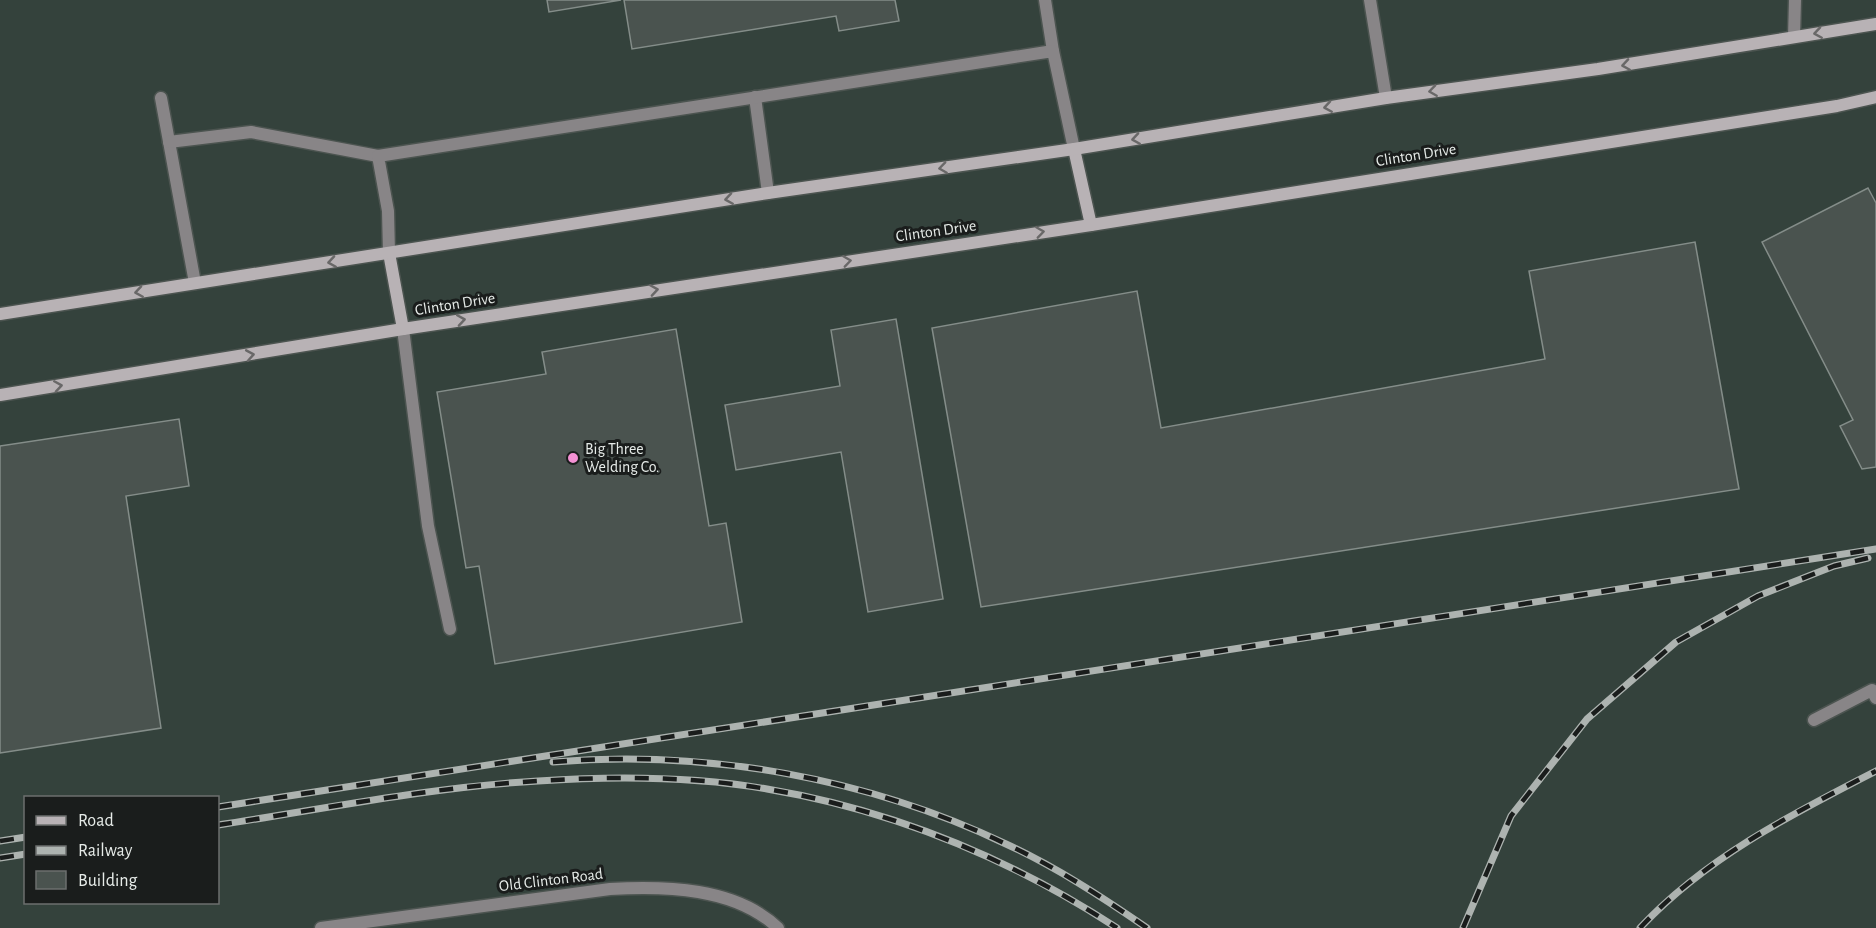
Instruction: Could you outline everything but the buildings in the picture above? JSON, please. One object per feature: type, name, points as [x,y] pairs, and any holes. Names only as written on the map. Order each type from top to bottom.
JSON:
[{"type":"main road","points":[[0,314],[768,193],[1074,149],[1386,98],[1598,69],[1876,24]]},
{"type":"main road","name":"Clinton Drive","points":[[0,395],[404,329],[1091,225],[1837,106],[1876,97]]},
{"type":"main road","points":[[1074,149],[1091,225]]},
{"type":"main road","points":[[389,253],[404,329]]},
{"type":"street","points":[[1045,0],[1053,51],[1074,149]]},
{"type":"street","points":[[1370,0],[1386,98]]},
{"type":"street","points":[[1794,37],[1795,0]]},
{"type":"street","points":[[169,142],[251,132],[378,156],[1053,51]]},
{"type":"street","points":[[755,97],[768,193]]},
{"type":"street","points":[[161,98],[195,283]]},
{"type":"street","points":[[378,156],[388,211],[389,253]]},
{"type":"street","points":[[404,329],[428,526],[450,630]]},
{"type":"street","points":[[1814,720],[1872,690],[1876,698]]},
{"type":"street","name":"Old Clinton Road","points":[[321,928],[610,889],[646,887],[713,896],[744,906],[767,918],[778,928]]},
{"type":"shaded area","points":[[0,0],[1876,0],[1876,928],[0,928]]},
{"type":"railway","points":[[219,807],[1876,549]]},
{"type":"railway","points":[[1463,928],[1511,816],[1587,719],[1676,642],[1758,596],[1834,566],[1868,558]]},
{"type":"railway","points":[[553,762],[611,759],[669,760],[785,773],[842,786],[899,802],[953,821],[1006,844],[1043,862],[1147,928]]},
{"type":"railway","points":[[1640,928],[1692,880],[1751,839],[1876,771]]},
{"type":"railway","points":[[219,825],[417,793],[498,784],[624,778],[682,779],[739,785],[814,798],[860,810],[949,840],[1035,880],[1117,928]]},
{"type":"railway","points":[[0,841],[24,837]]},
{"type":"railway","points":[[0,858],[24,854]]},
{"type":"place","name":"Big Three Welding Co.","points":[[573,458]]}]
